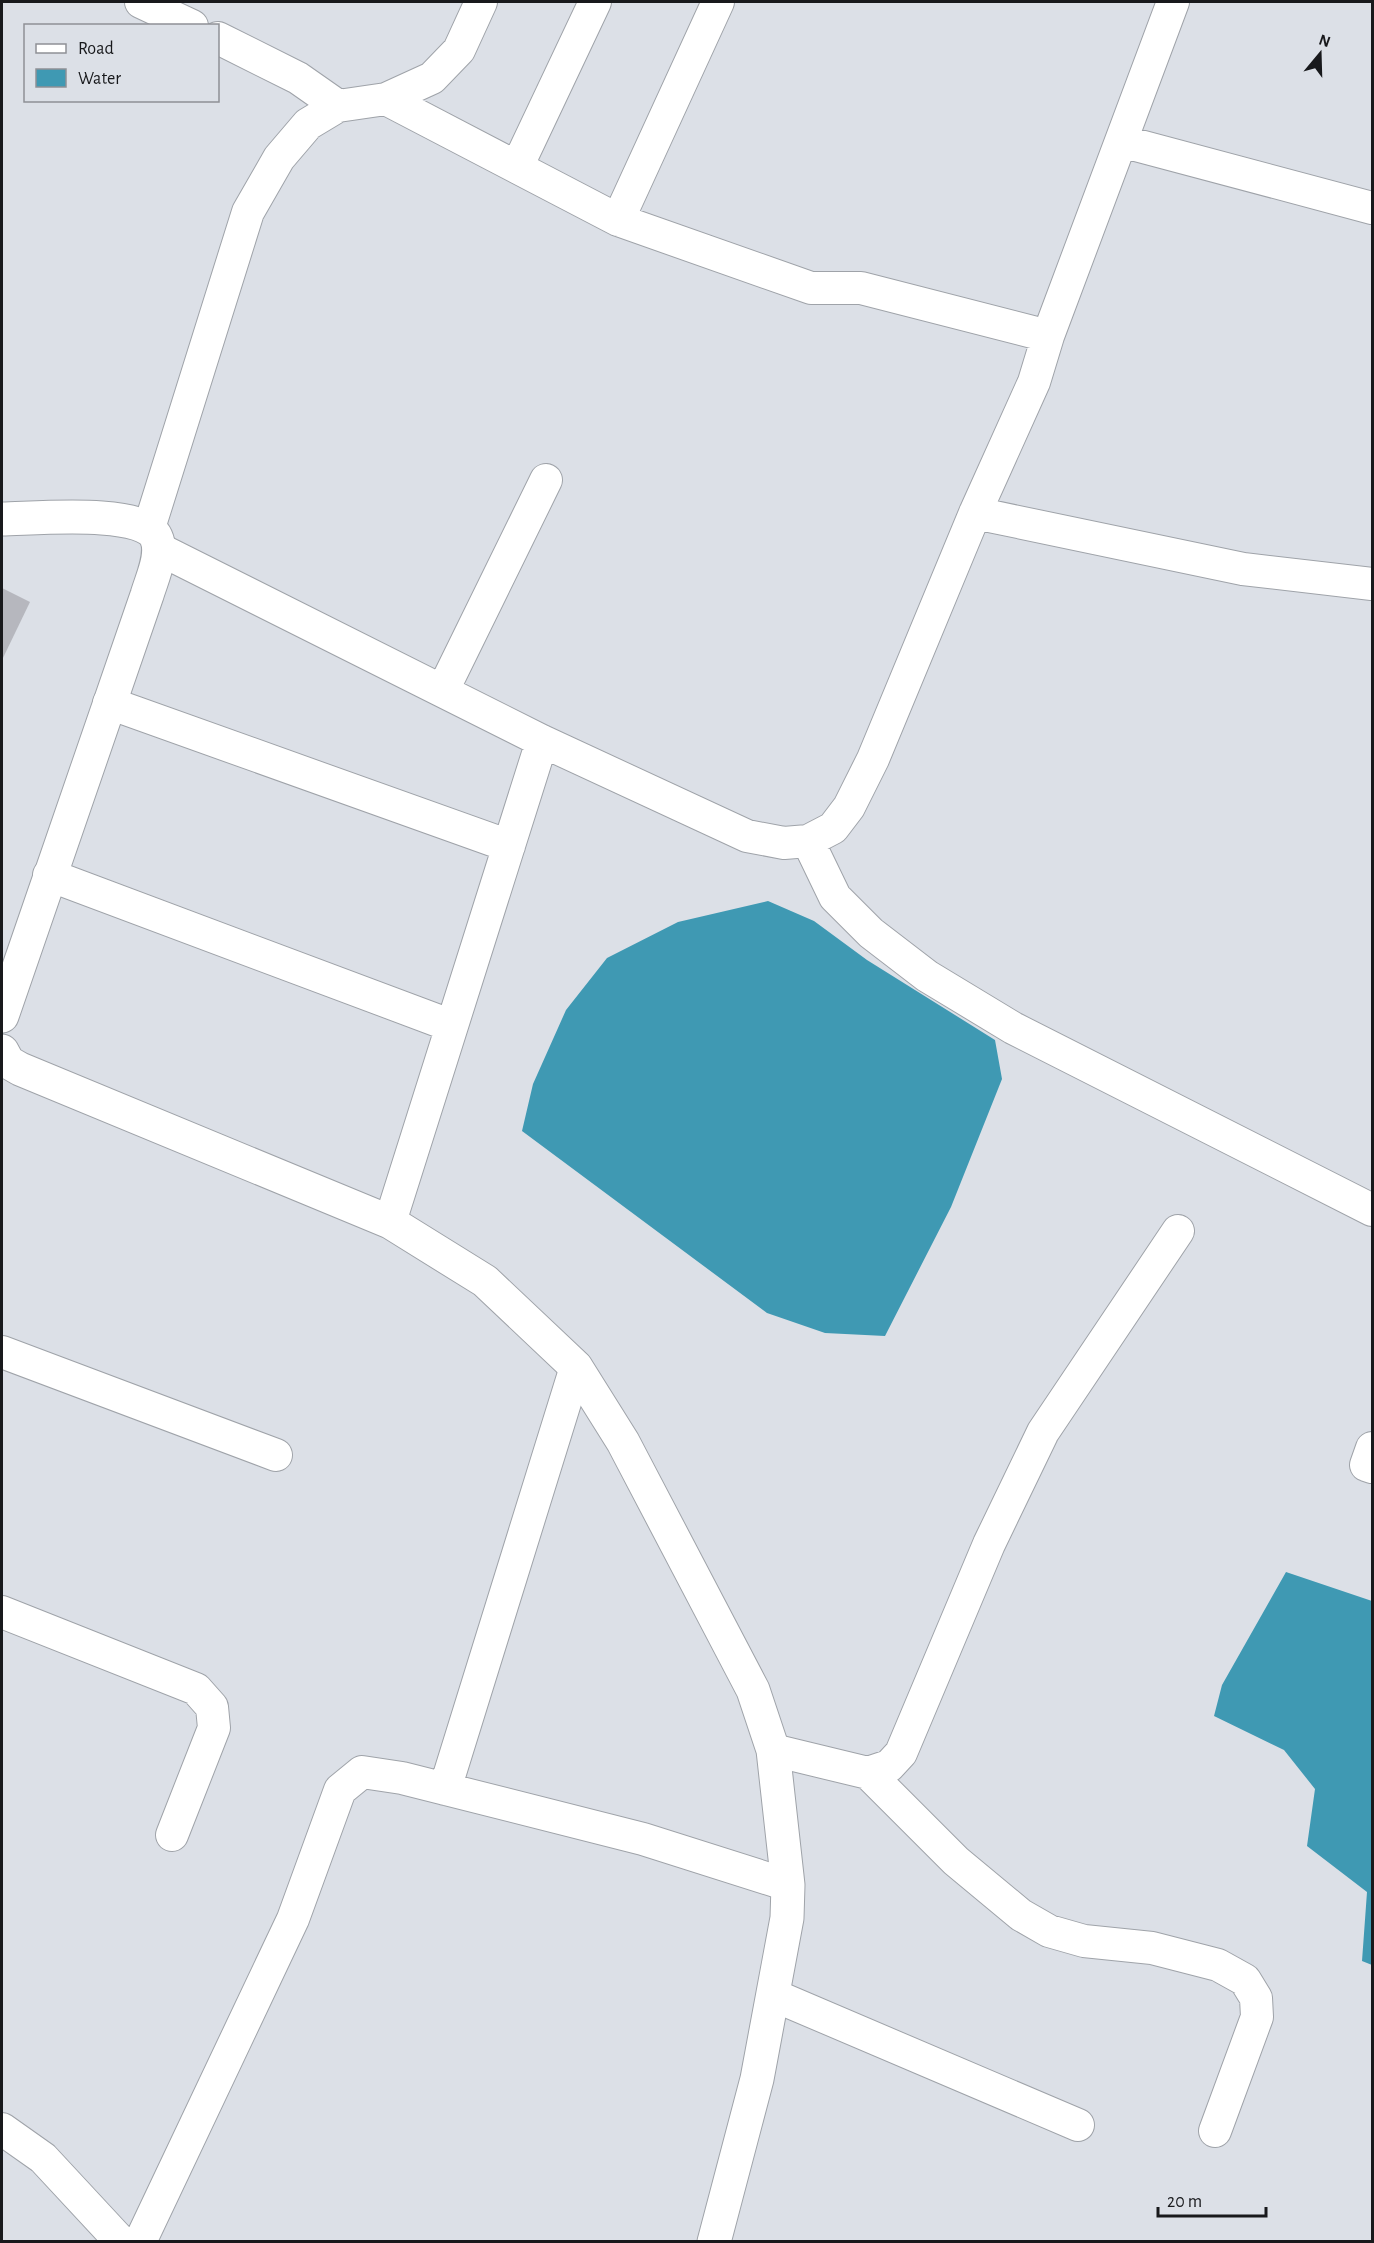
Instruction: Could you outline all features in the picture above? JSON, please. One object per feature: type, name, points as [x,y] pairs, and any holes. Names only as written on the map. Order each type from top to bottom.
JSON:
[{"type":"main road","points":[[2,519],[117,518],[154,538],[147,595],[2,1016]]},
{"type":"main road","points":[[2,1051],[8,1062],[20,1069],[390,1222],[485,1281],[576,1367],[623,1442],[753,1690],[773,1750],[788,1885],[786,1918],[757,2079],[714,2241]]},
{"type":"street","points":[[141,2],[188,24]]},
{"type":"street","points":[[481,2],[459,50],[432,78],[386,99],[338,106],[308,124],[279,158],[248,212],[154,538],[542,741],[747,836],[784,843],[808,841],[832,828],[849,807],[873,759],[975,513],[1034,382],[1048,336],[1173,2]]},
{"type":"street","points":[[517,167],[595,2]]},
{"type":"street","points":[[618,220],[718,2]]},
{"type":"street","points":[[219,38],[298,78],[338,106]]},
{"type":"street","points":[[386,99],[618,220],[811,288],[861,288],[1048,336]]},
{"type":"street","points":[[1121,141],[1372,208]]},
{"type":"street","points":[[443,690],[546,480]]},
{"type":"street","points":[[975,513],[1243,569],[1372,584]]},
{"type":"street","points":[[109,703],[509,846]]},
{"type":"street","points":[[390,1222],[542,741]]},
{"type":"street","points":[[808,841],[835,897],[872,933],[927,976],[1013,1028],[1372,1210]]},
{"type":"street","points":[[49,875],[452,1026]]},
{"type":"street","points":[[868,1773],[889,1766],[901,1753],[989,1544],[1043,1432],[1178,1232]]},
{"type":"street","points":[[2,1352],[276,1455]]},
{"type":"street","points":[[445,1789],[576,1367]]},
{"type":"street","points":[[1372,1448],[1366,1465],[1372,1467]]},
{"type":"street","points":[[2,1612],[196,1689],[212,1707],[214,1728],[172,1835]]},
{"type":"street","points":[[773,1750],[868,1773],[956,1861],[1021,1915],[1049,1931],[1084,1941],[1152,1948],[1218,1965],[1245,1980],[1256,1998],[1257,2017],[1215,2131]]},
{"type":"street","points":[[140,2241],[293,1919],[340,1790],[362,1772],[445,1789],[643,1839],[788,1885]]},
{"type":"street","points":[[773,1995],[1078,2126]]},
{"type":"street","points":[[2,2129],[43,2158],[121,2241]]},
{"type":"water","points":[[768,901],[814,921],[867,960],[995,1040],[1002,1079],[951,1207],[885,1336],[825,1333],[767,1313],[522,1131],[533,1084],[566,1010],[607,958],[678,922]]},
{"type":"water","points":[[1286,1572],[1372,1601],[1372,1965],[1362,1961],[1367,1892],[1307,1846],[1315,1789],[1284,1750],[1214,1716],[1222,1685]]},
{"type":"building","points":[[2,588],[30,602],[2,660]]}]
